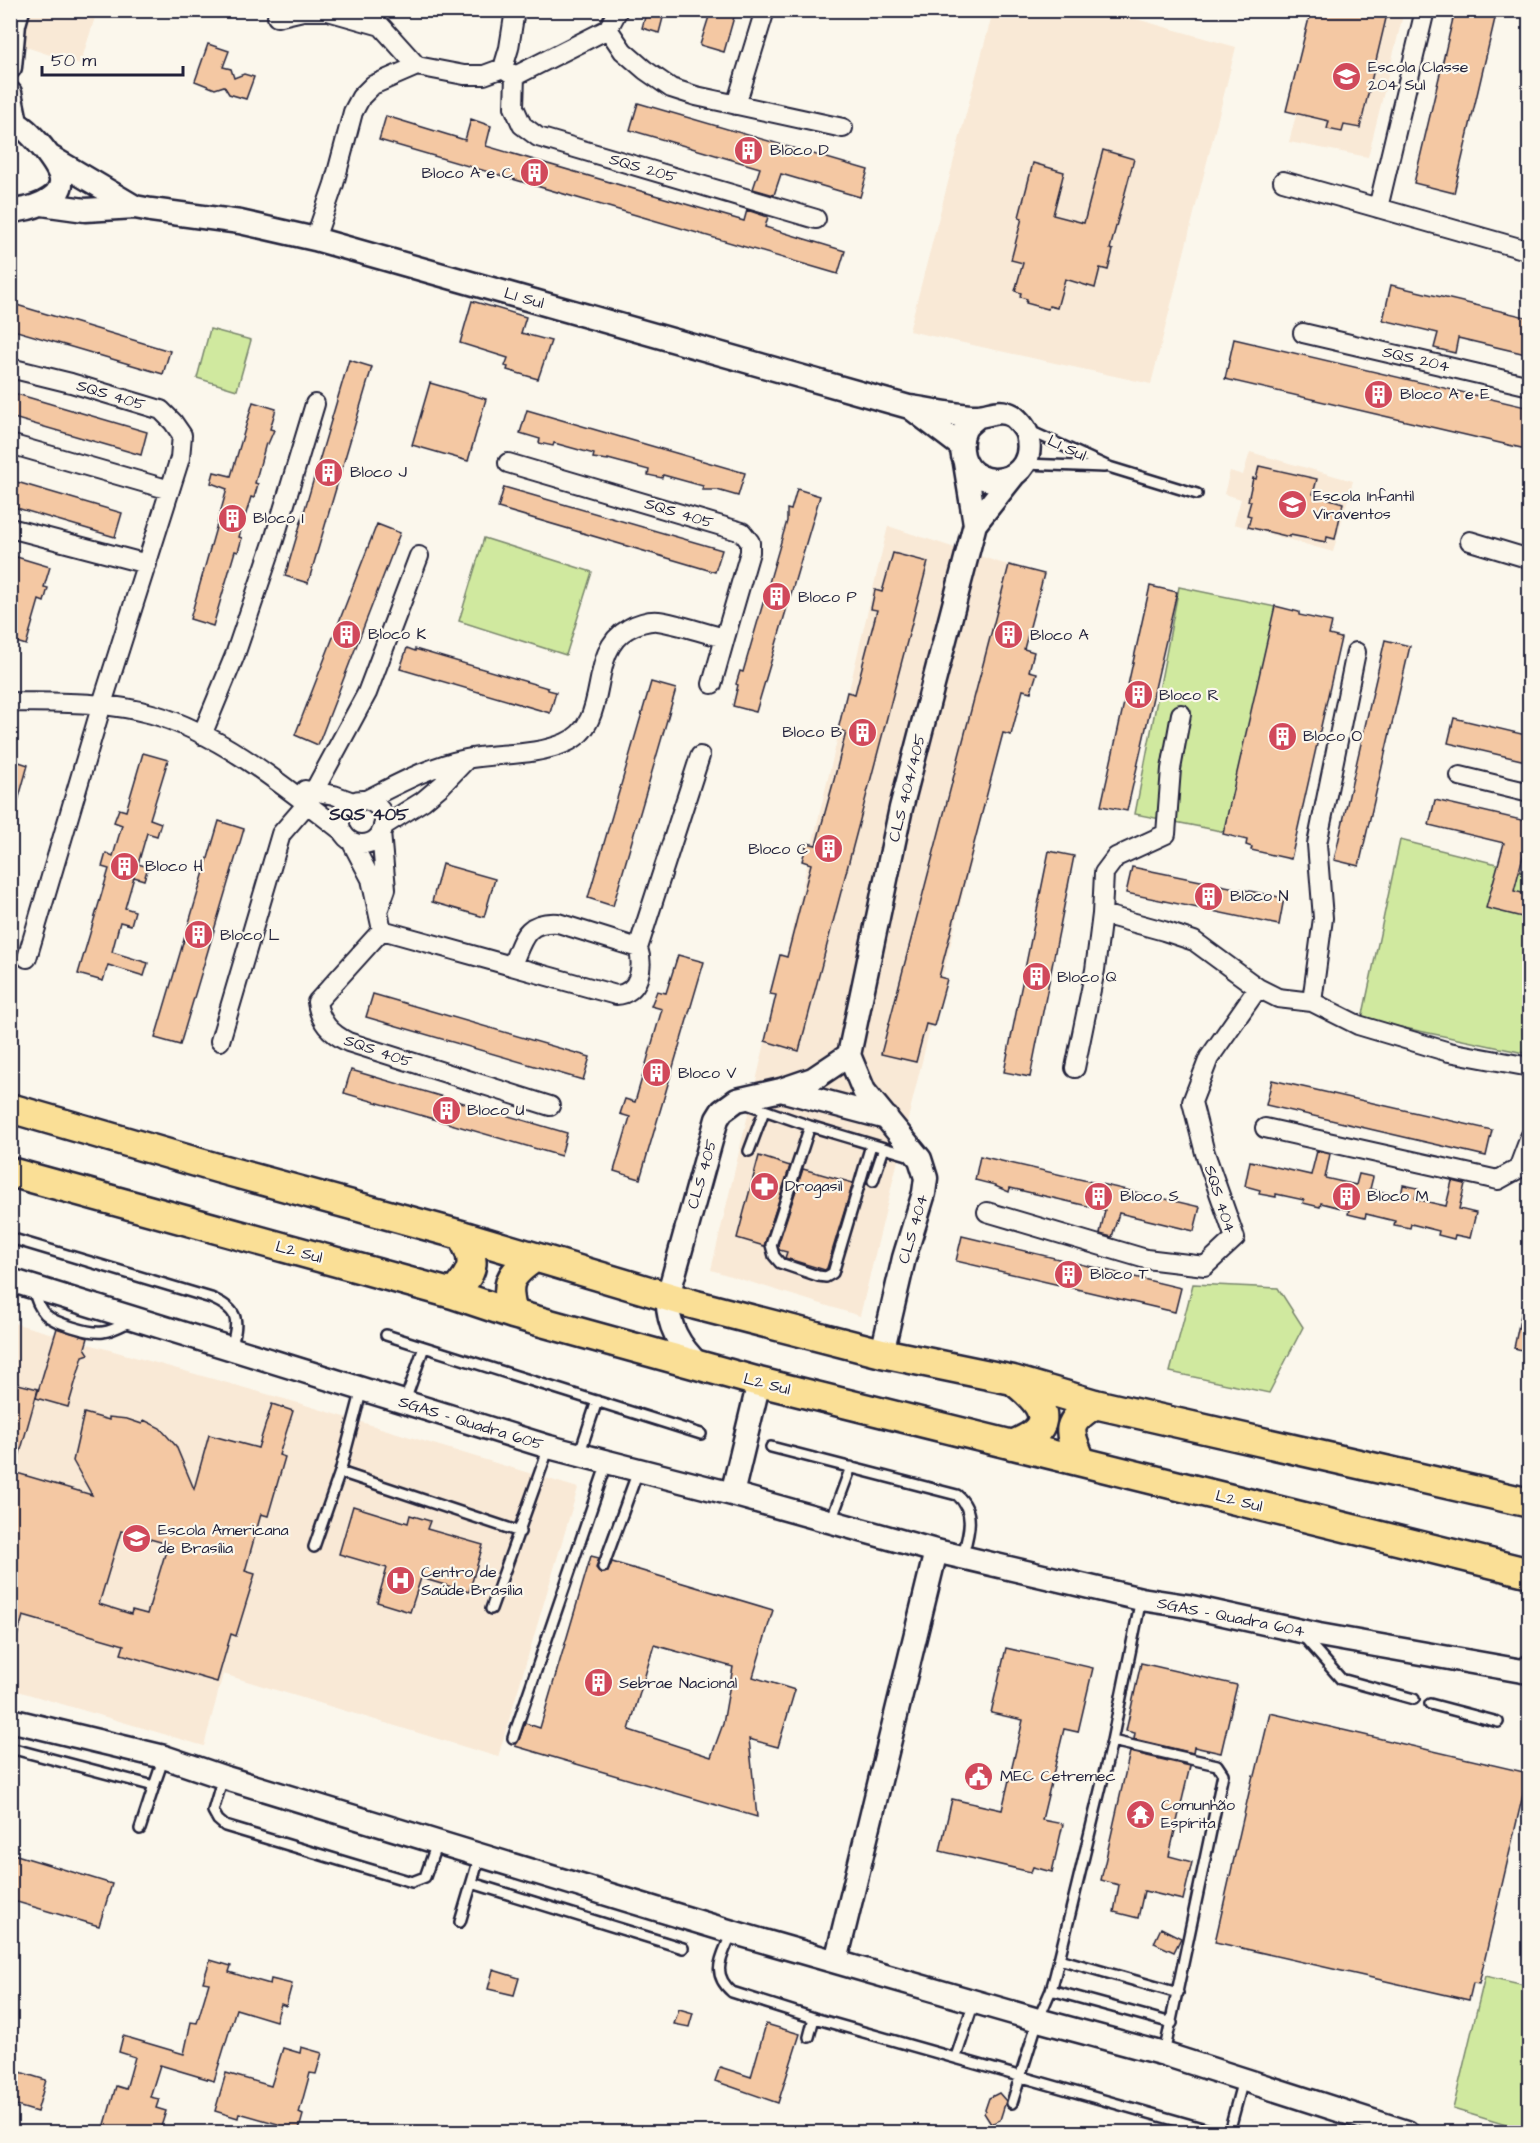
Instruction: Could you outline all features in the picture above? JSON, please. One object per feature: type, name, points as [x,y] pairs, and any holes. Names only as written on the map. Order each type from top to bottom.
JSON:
[{"type":"main road","points":[[10,1108],[217,1168],[461,1234],[534,1258],[668,1296],[882,1353],[1013,1380],[1095,1404],[1530,1503]]},
{"type":"main road","name":"L2 Sul","points":[[10,1172],[453,1294],[513,1314],[759,1382],[1530,1573]]},
{"type":"main road","points":[[453,1294],[465,1281],[473,1260],[461,1234]]},
{"type":"main road","points":[[513,1314],[508,1295],[509,1281],[514,1273],[534,1258]]},
{"type":"main road","points":[[1012,1445],[1035,1432],[1040,1424],[1042,1413],[1031,1394],[1013,1380]]},
{"type":"main road","points":[[1082,1461],[1071,1438],[1071,1429],[1074,1419],[1095,1404]]},
{"type":"street","name":"SQS 205","points":[[515,10],[509,48],[509,72],[514,107],[522,125],[538,137],[816,219]]},
{"type":"street","points":[[315,239],[334,184],[354,112],[361,97],[373,85],[417,66],[464,75],[509,72],[608,29],[618,10]]},
{"type":"street","points":[[736,105],[765,10]]},
{"type":"street","points":[[1378,208],[1425,10]]},
{"type":"street","points":[[278,17],[303,11],[328,11],[381,26],[417,66]]},
{"type":"street","points":[[10,67],[14,21]]},
{"type":"street","points":[[608,29],[623,51],[671,88],[736,105],[843,128]]},
{"type":"street","points":[[10,93],[13,121],[35,139],[49,156],[61,178],[60,187],[42,204],[10,211]]},
{"type":"street","name":"L1 Sul","points":[[49,156],[135,207]]},
{"type":"street","points":[[1283,181],[1530,251]]},
{"type":"street","name":"L1 Sul","points":[[42,204],[85,210],[135,207],[240,222],[315,239],[909,407],[978,416]]},
{"type":"street","name":"SQS 204","points":[[1303,333],[1530,386]]},
{"type":"street","name":"SQS 405","points":[[10,368],[71,383],[160,410],[173,422],[182,435],[180,458],[102,704],[27,958]]},
{"type":"street","points":[[202,735],[243,634],[315,404]]},
{"type":"street","name":"L1 Sul","points":[[909,407],[963,454]]},
{"type":"street","points":[[995,411],[1013,416],[1025,429],[1030,446],[1019,470],[995,481],[978,476],[963,454],[965,429],[978,416],[995,411]]},
{"type":"street","points":[[10,444],[170,490]]},
{"type":"street","name":"CLS 404/405","points":[[849,1055],[901,808],[975,524],[963,454]]},
{"type":"street","name":"SQS 405","points":[[508,463],[742,532],[750,542],[750,552],[712,684]]},
{"type":"street","name":"CLS 404/405","points":[[975,524],[1019,470]]},
{"type":"street","points":[[10,528],[147,564]]},
{"type":"street","points":[[1470,541],[1530,559]]},
{"type":"street","points":[[220,1041],[281,834],[310,798],[367,693],[419,556]]},
{"type":"street","points":[[700,756],[638,948],[642,960],[634,988],[624,994],[616,994],[382,930],[371,879],[347,836],[340,818],[343,811],[359,801],[433,768],[467,759],[549,749],[567,743],[587,724],[596,703],[605,653],[611,641],[634,625],[657,621],[725,638]]},
{"type":"street","points":[[1312,1002],[1323,918],[1317,844],[1356,652]]},
{"type":"street","points":[[10,702],[102,704],[152,714],[202,735],[288,788],[310,798],[359,801],[377,807],[383,819],[386,889],[378,911]]},
{"type":"street","points":[[1075,1068],[1095,970],[1104,873],[1116,857],[1166,834],[1171,769],[1181,714]]},
{"type":"street","points":[[310,798],[347,836],[358,843],[371,842],[382,829],[442,785],[467,759]]},
{"type":"street","points":[[1460,776],[1530,793]]},
{"type":"street","points":[[1102,914],[1194,941],[1258,988],[1278,998],[1312,1002],[1358,1025],[1449,1052],[1530,1067]]},
{"type":"street","points":[[512,965],[527,931],[546,922],[558,923],[638,948]]},
{"type":"street","name":"SQS 405","points":[[382,930],[317,1002],[319,1016],[327,1027],[336,1036],[348,1042],[550,1106]]},
{"type":"street","name":"SQS 404","points":[[987,1212],[1146,1259],[1205,1266],[1235,1238],[1205,1153],[1192,1102],[1209,1058],[1258,988]]},
{"type":"street","points":[[736,1100],[781,1090],[813,1079],[849,1055]]},
{"type":"street","name":"CLS 404","points":[[849,1055],[864,1091],[920,1159],[926,1178],[924,1193],[904,1258],[882,1353]]},
{"type":"street","points":[[781,1090],[888,1119]]},
{"type":"street","name":"CLS 405","points":[[700,1366],[687,1353],[675,1335],[668,1313],[668,1296],[717,1119],[722,1111],[736,1100]]},
{"type":"street","points":[[1265,1128],[1498,1180],[1518,1168],[1530,1137]]},
{"type":"street","name":"SGAS - Quadra 605","points":[[10,1280],[549,1447],[732,1494],[936,1551]]},
{"type":"street","points":[[732,1494],[759,1382]]},
{"type":"street","points":[[836,1961],[936,1551]]},
{"type":"street","name":"SGAS - Quadra 604","points":[[936,1551],[1141,1599],[1187,1606],[1299,1631],[1529,1670]]},
{"type":"street","points":[[10,1720],[164,1757],[732,1932],[1164,2054],[1407,2133]]},
{"type":"lane","name":"L1 Sul","points":[[1025,429],[1109,468],[1197,495]]},
{"type":"lane","name":"L1 Sul","points":[[1019,470],[1109,468]]},
{"type":"lane","points":[[736,1100],[764,1112],[920,1159]]},
{"type":"lane","points":[[749,1151],[764,1112]]},
{"type":"lane","points":[[810,1126],[771,1245],[774,1256],[780,1263],[818,1276],[826,1277],[833,1273],[871,1145]]},
{"type":"lane","points":[[873,1181],[884,1148]]},
{"type":"lane","points":[[10,1238],[224,1303],[237,1320],[237,1330],[231,1348]]},
{"type":"lane","points":[[386,1335],[701,1434]]},
{"type":"lane","points":[[404,1402],[424,1347]]},
{"type":"lane","points":[[314,1547],[340,1472],[362,1389]]},
{"type":"lane","points":[[579,1455],[597,1401]]},
{"type":"lane","points":[[491,1609],[549,1447]]},
{"type":"lane","points":[[771,1447],[957,1495],[966,1506],[970,1527],[962,1558]]},
{"type":"lane","points":[[513,1738],[607,1463]]},
{"type":"lane","points":[[831,1522],[852,1467]]},
{"type":"lane","points":[[603,1567],[638,1470]]},
{"type":"lane","points":[[340,1472],[519,1532]]},
{"type":"lane","points":[[1012,2103],[1038,2020],[1052,1990],[1112,1741],[1141,1599]]},
{"type":"lane","points":[[1299,1631],[1341,1679],[1414,1699]]},
{"type":"lane","points":[[1430,1704],[1498,1722]]},
{"type":"lane","points":[[1112,1741],[1217,1765],[1223,1774],[1164,2054]]},
{"type":"lane","points":[[10,1748],[154,1786]]},
{"type":"lane","points":[[140,1829],[164,1757]]},
{"type":"lane","points":[[223,1777],[213,1811],[225,1826],[412,1882],[425,1877],[438,1842]]},
{"type":"lane","points":[[460,1922],[480,1855]]},
{"type":"lane","points":[[472,1882],[683,1948]]},
{"type":"lane","points":[[732,1932],[718,1971],[722,1984],[732,1992],[814,2018],[1216,2133]]},
{"type":"lane","points":[[1059,1959],[1178,1993]]},
{"type":"lane","points":[[1052,1990],[1172,2023]]},
{"type":"lane","points":[[956,2057],[974,2002]]},
{"type":"lane","points":[[809,2037],[814,2018]]},
{"type":"lane","points":[[1229,2133],[1244,2080]]},
{"type":"shaded area","points":[[11,11],[97,11],[80,65],[11,42]]},
{"type":"shaded area","points":[[993,11],[1108,11],[1236,47],[1151,384],[909,331]]},
{"type":"shaded area","name":"Escola Classe 204 Sul","points":[[1323,11],[1404,11],[1368,157],[1289,142]]},
{"type":"shaded area","name":"Escola Infantil Viraventos","points":[[1250,452],[1353,481],[1333,552],[1234,524],[1241,499],[1224,494],[1230,471],[1243,475]]},
{"type":"shaded area","points":[[888,526],[1001,563],[1041,573],[860,1316],[711,1270]]},
{"type":"shaded area","points":[[10,1322],[302,1404],[578,1488],[498,1757],[223,1674],[204,1746],[11,1689]]},
{"type":"green space","points":[[210,329],[251,340],[237,390],[197,378]]},
{"type":"green space","points":[[484,538],[592,572],[566,655],[459,621]]},
{"type":"green space","points":[[1179,587],[1280,608],[1236,834],[1135,814]]},
{"type":"green space","points":[[1400,840],[1529,872],[1529,1054],[1362,1019]]},
{"type":"green space","points":[[1193,1284],[1278,1288],[1303,1327],[1269,1393],[1170,1372]]},
{"type":"green space","points":[[1485,1976],[1529,1986],[1529,2132],[1453,2109]]},
{"type":"building","points":[[647,10],[665,10],[659,33],[642,28]]},
{"type":"building","points":[[711,10],[736,10],[724,52],[700,45]]},
{"type":"building","name":"Escola Classe 204 Sul","points":[[1311,10],[1388,10],[1360,128],[1344,125],[1342,132],[1327,129],[1329,121],[1286,111]]},
{"type":"building","points":[[1455,10],[1497,10],[1454,193],[1414,183]]},
{"type":"building","points":[[208,44],[229,51],[223,67],[231,69],[234,78],[244,74],[254,77],[246,99],[229,94],[224,86],[215,89],[195,81]]},
{"type":"building","name":"Bloco D","points":[[638,103],[868,170],[860,197],[781,174],[774,195],[753,189],[760,168],[630,130]]},
{"type":"building","name":"Bloco A e C","points":[[386,116],[465,140],[471,119],[491,126],[486,146],[744,221],[747,210],[768,217],[765,227],[845,251],[838,274],[379,140]]},
{"type":"building","points":[[1103,150],[1134,159],[1110,249],[1113,250],[1108,270],[1100,268],[1095,288],[1065,279],[1057,308],[1049,306],[1048,309],[1026,303],[1027,299],[1020,297],[1021,293],[1015,291],[1023,263],[1011,260],[1033,163],[1064,172],[1053,215],[1084,223]]},
{"type":"building","points":[[1391,285],[1530,318],[1530,355],[1458,338],[1455,353],[1434,348],[1438,333],[1383,320]]},
{"type":"building","points":[[472,301],[526,317],[521,333],[551,341],[538,379],[507,370],[508,367],[505,366],[508,358],[460,343]]},
{"type":"building","points":[[10,303],[170,351],[163,374],[10,329]]},
{"type":"building","name":"Bloco A e E","points":[[1234,339],[1530,408],[1530,450],[1225,379]]},
{"type":"building","name":"Bloco J","points":[[349,360],[372,367],[308,583],[285,576]]},
{"type":"building","points":[[430,383],[486,399],[468,461],[412,445]]},
{"type":"building","points":[[10,392],[147,432],[141,455],[10,417]]},
{"type":"building","name":"Bloco I","points":[[253,402],[276,409],[270,429],[274,430],[268,444],[266,443],[255,483],[258,484],[254,498],[251,497],[239,537],[242,538],[238,552],[235,551],[213,626],[190,619],[227,489],[211,483],[214,472],[231,476]]},
{"type":"building","points":[[527,410],[745,473],[738,496],[717,490],[702,490],[703,486],[663,475],[662,478],[648,475],[649,470],[608,459],[593,458],[594,454],[554,443],[553,446],[539,443],[540,439],[520,433]]},
{"type":"building","name":"Escola Infantil Viraventos","points":[[1259,466],[1317,479],[1313,494],[1343,503],[1335,539],[1327,537],[1326,542],[1290,535],[1290,537],[1248,527],[1251,516],[1247,515],[1251,501],[1248,501],[1253,478],[1256,479]]},
{"type":"building","points":[[10,480],[122,513],[115,537],[10,506]]},
{"type":"building","points":[[504,487],[722,550],[715,572],[498,508]]},
{"type":"building","name":"Bloco P","points":[[797,489],[820,496],[756,712],[733,706],[738,685],[736,684],[740,671],[743,672],[787,521],[787,509],[791,510]]},
{"type":"building","name":"Bloco K","points":[[377,524],[400,533],[318,745],[295,735]]},
{"type":"building","points":[[893,553],[928,562],[799,1051],[765,1041],[776,995],[770,994],[780,955],[787,957],[811,864],[802,861],[807,843],[816,845],[834,780],[846,732],[838,730],[847,692],[855,694],[877,610],[871,609],[875,590],[882,592]]},
{"type":"building","points":[[10,555],[50,567],[44,587],[48,588],[44,602],[39,600],[26,645],[10,640]]},
{"type":"building","points":[[1009,565],[1044,574],[1024,649],[1034,652],[1029,671],[1037,673],[1031,692],[1023,690],[1011,735],[1003,733],[939,977],[947,979],[934,1026],[926,1024],[916,1062],[881,1054]]},
{"type":"building","name":"Bloco R","points":[[1150,586],[1177,592],[1127,811],[1101,806]]},
{"type":"building","name":"Bloco O","points":[[1275,606],[1299,612],[1299,615],[1332,622],[1329,635],[1341,638],[1291,859],[1251,850],[1252,847],[1246,845],[1247,840],[1223,834]]},
{"type":"building","points":[[1385,640],[1410,646],[1359,866],[1334,860]]},
{"type":"building","points":[[407,648],[548,688],[556,692],[550,713],[400,669]]},
{"type":"building","points":[[651,682],[676,689],[613,906],[588,898]]},
{"type":"building","points":[[1454,718],[1530,736],[1530,762],[1448,743]]},
{"type":"building","name":"Bloco H","points":[[143,753],[168,760],[150,819],[161,823],[157,836],[147,833],[138,864],[148,867],[144,880],[134,877],[125,908],[135,911],[131,925],[120,922],[112,952],[148,963],[144,976],[108,965],[103,981],[78,974],[109,869],[102,867],[106,853],[113,856],[122,825],[114,822],[119,809],[126,811]]},
{"type":"building","points":[[10,759],[28,765],[15,812],[10,811]]},
{"type":"building","points":[[1435,800],[1530,822],[1530,849],[1525,848],[1514,891],[1530,895],[1530,919],[1486,908],[1504,843],[1429,825]]},
{"type":"building","name":"Bloco L","points":[[219,821],[244,829],[180,1045],[155,1038]]},
{"type":"building","name":"Bloco Q","points":[[1049,851],[1074,856],[1030,1077],[1004,1072]]},
{"type":"building","points":[[442,864],[495,879],[484,917],[432,902]]},
{"type":"building","name":"Bloco N","points":[[1132,867],[1284,898],[1279,925],[1126,893]]},
{"type":"building","name":"Bloco V","points":[[678,955],[704,962],[640,1179],[614,1171],[630,1117],[620,1114],[625,1099],[635,1102],[662,1009],[651,1006],[657,991],[666,993]]},
{"type":"building","points":[[373,994],[590,1057],[583,1080],[366,1017]]},
{"type":"building","name":"Bloco U","points":[[351,1070],[567,1133],[561,1156],[344,1093]]},
{"type":"building","points":[[1272,1080],[1492,1130],[1486,1156],[1266,1105]]},
{"type":"building","name":"Bloco M","points":[[1317,1151],[1330,1154],[1325,1178],[1356,1185],[1359,1174],[1373,1177],[1370,1189],[1401,1196],[1403,1185],[1418,1188],[1415,1199],[1446,1206],[1452,1181],[1465,1184],[1459,1209],[1476,1213],[1470,1238],[1455,1235],[1454,1239],[1438,1235],[1439,1231],[1411,1224],[1410,1228],[1394,1225],[1395,1221],[1366,1214],[1365,1218],[1348,1214],[1349,1210],[1321,1203],[1320,1207],[1303,1203],[1304,1200],[1276,1194],[1276,1197],[1259,1194],[1260,1190],[1245,1186],[1250,1161],[1311,1175]]},
{"type":"building","points":[[759,1156],[790,1166],[764,1246],[737,1238]]},
{"type":"building","name":"Bloco S","points":[[980,1156],[1200,1207],[1194,1231],[1119,1213],[1112,1237],[1100,1234],[1105,1210],[1010,1188],[1009,1192],[995,1185],[975,1180]]},
{"type":"building","points":[[803,1169],[853,1183],[825,1270],[785,1258],[787,1252],[779,1250],[778,1245]]},
{"type":"building","name":"Bloco T","points":[[962,1236],[1181,1288],[1175,1312],[956,1261]]},
{"type":"building","points":[[1523,1305],[1530,1306],[1530,1352],[1514,1348]]},
{"type":"building","points":[[57,1328],[88,1338],[85,1348],[89,1354],[83,1356],[68,1407],[36,1398]]},
{"type":"building","points":[[10,1382],[38,1389],[15,1471],[10,1471]]},
{"type":"building","points":[[272,1404],[293,1411],[279,1455],[285,1457],[268,1516],[261,1514],[245,1571],[255,1574],[236,1636],[231,1634],[217,1682],[121,1654],[124,1645],[23,1616],[15,1644],[10,1644],[10,1471],[92,1495],[73,1461],[84,1413],[109,1420],[109,1417],[127,1419],[142,1424],[144,1420],[160,1428],[176,1446],[194,1489],[209,1435],[258,1448]],"holes":[[[121,1531],[168,1544],[147,1614],[132,1610],[131,1614],[99,1604]]]},
{"type":"building","points":[[353,1506],[408,1523],[410,1515],[430,1521],[427,1529],[483,1545],[469,1592],[421,1578],[410,1612],[377,1602],[387,1568],[339,1554]]},
{"type":"building","name":"Sebrae Nacional","points":[[591,1556],[599,1558],[596,1568],[601,1573],[608,1572],[612,1562],[773,1610],[753,1677],[795,1690],[778,1747],[749,1739],[757,1817],[515,1746],[525,1723],[540,1728]],"holes":[[[654,1645],[733,1667],[723,1724],[711,1757],[629,1730]]]},
{"type":"building","points":[[1006,1648],[1093,1668],[1078,1732],[1064,1729],[1042,1820],[1063,1824],[1052,1872],[1033,1867],[1031,1872],[940,1851],[952,1799],[1002,1810],[1023,1720],[991,1713]]},
{"type":"building","points":[[1141,1663],[1237,1685],[1221,1753],[1194,1747],[1193,1753],[1134,1739],[1135,1733],[1126,1731]]},
{"type":"building","points":[[1270,1713],[1528,1773],[1479,1984],[1473,1983],[1469,2000],[1215,1942],[1253,1775],[1255,1776]]},
{"type":"building","points":[[1130,1752],[1190,1766],[1169,1856],[1192,1862],[1183,1900],[1144,1891],[1138,1918],[1114,1912],[1119,1885],[1101,1880]]},
{"type":"building","points":[[10,1853],[112,1884],[99,1926],[10,1900]]},
{"type":"building","points":[[1161,1928],[1181,1938],[1174,1952],[1154,1943]]},
{"type":"building","points":[[210,1960],[231,1966],[229,1972],[245,1977],[270,1984],[271,1979],[292,1984],[286,2006],[281,2004],[276,2021],[236,2009],[214,2081],[160,2065],[150,2097],[159,2099],[156,2108],[166,2111],[159,2133],[118,2133],[104,2128],[116,2086],[126,2089],[135,2057],[119,2052],[123,2036],[184,2054],[191,2022],[197,2023],[209,1983],[203,1982]]},
{"type":"building","points":[[493,1970],[519,1978],[514,1995],[488,1989]]},
{"type":"building","points":[[679,2009],[693,2013],[689,2027],[674,2024]]},
{"type":"building","points":[[766,2024],[800,2034],[778,2103],[715,2081],[720,2067],[751,2077]]},
{"type":"building","points":[[301,2047],[322,2053],[316,2074],[310,2073],[299,2113],[303,2115],[298,2133],[288,2133],[277,2129],[278,2124],[239,2113],[238,2118],[215,2111],[226,2073],[271,2086],[283,2048],[300,2053]]},
{"type":"building","points":[[10,2069],[46,2080],[37,2112],[10,2104]]},
{"type":"building","points":[[999,2093],[1006,2101],[1000,2120],[991,2124],[984,2113],[989,2098]]},
{"type":"place","name":"Escola Classe 204 Sul","points":[[1347,76]]},
{"type":"place","name":"Bloco D","points":[[749,150]]},
{"type":"place","name":"Bloco A e C","points":[[534,173]]},
{"type":"place","name":"Bloco A e E","points":[[1379,394]]},
{"type":"place","name":"Bloco J","points":[[329,472]]},
{"type":"place","name":"Escola Infantil Viraventos","points":[[1292,505]]},
{"type":"place","name":"Bloco I","points":[[232,518]]},
{"type":"place","name":"Bloco P","points":[[777,597]]},
{"type":"place","name":"Bloco K","points":[[347,634]]},
{"type":"place","name":"Bloco A","points":[[1009,635]]},
{"type":"place","name":"Bloco R","points":[[1138,695]]},
{"type":"place","name":"Bloco B","points":[[863,732]]},
{"type":"place","name":"Bloco O","points":[[1282,736]]},
{"type":"place","name":"Bloco C","points":[[829,849]]},
{"type":"place","name":"Bloco H","points":[[124,866]]},
{"type":"place","name":"Bloco N","points":[[1209,896]]},
{"type":"place","name":"Bloco L","points":[[199,935]]},
{"type":"place","name":"Bloco Q","points":[[1036,977]]},
{"type":"place","name":"Bloco V","points":[[657,1073]]},
{"type":"place","name":"Bloco U","points":[[446,1110]]},
{"type":"place","name":"Drogasil","points":[[764,1186]]},
{"type":"place","name":"Bloco S","points":[[1099,1196]]},
{"type":"place","name":"Bloco M","points":[[1346,1196]]},
{"type":"place","name":"Bloco T","points":[[1069,1274]]},
{"type":"place","name":"Escola Americana de Brasília","points":[[137,1539]]},
{"type":"place","name":"Centro de Saúde Brasília","points":[[400,1581]]},
{"type":"place","name":"Sebrae Nacional","points":[[598,1683]]},
{"type":"place","name":"MEC Cetremec","points":[[979,1776]]},
{"type":"place","name":"Comunhão Espírita","points":[[1140,1814]]},
{"type":"district","name":"SQS 405","points":[[369,814]]}]
